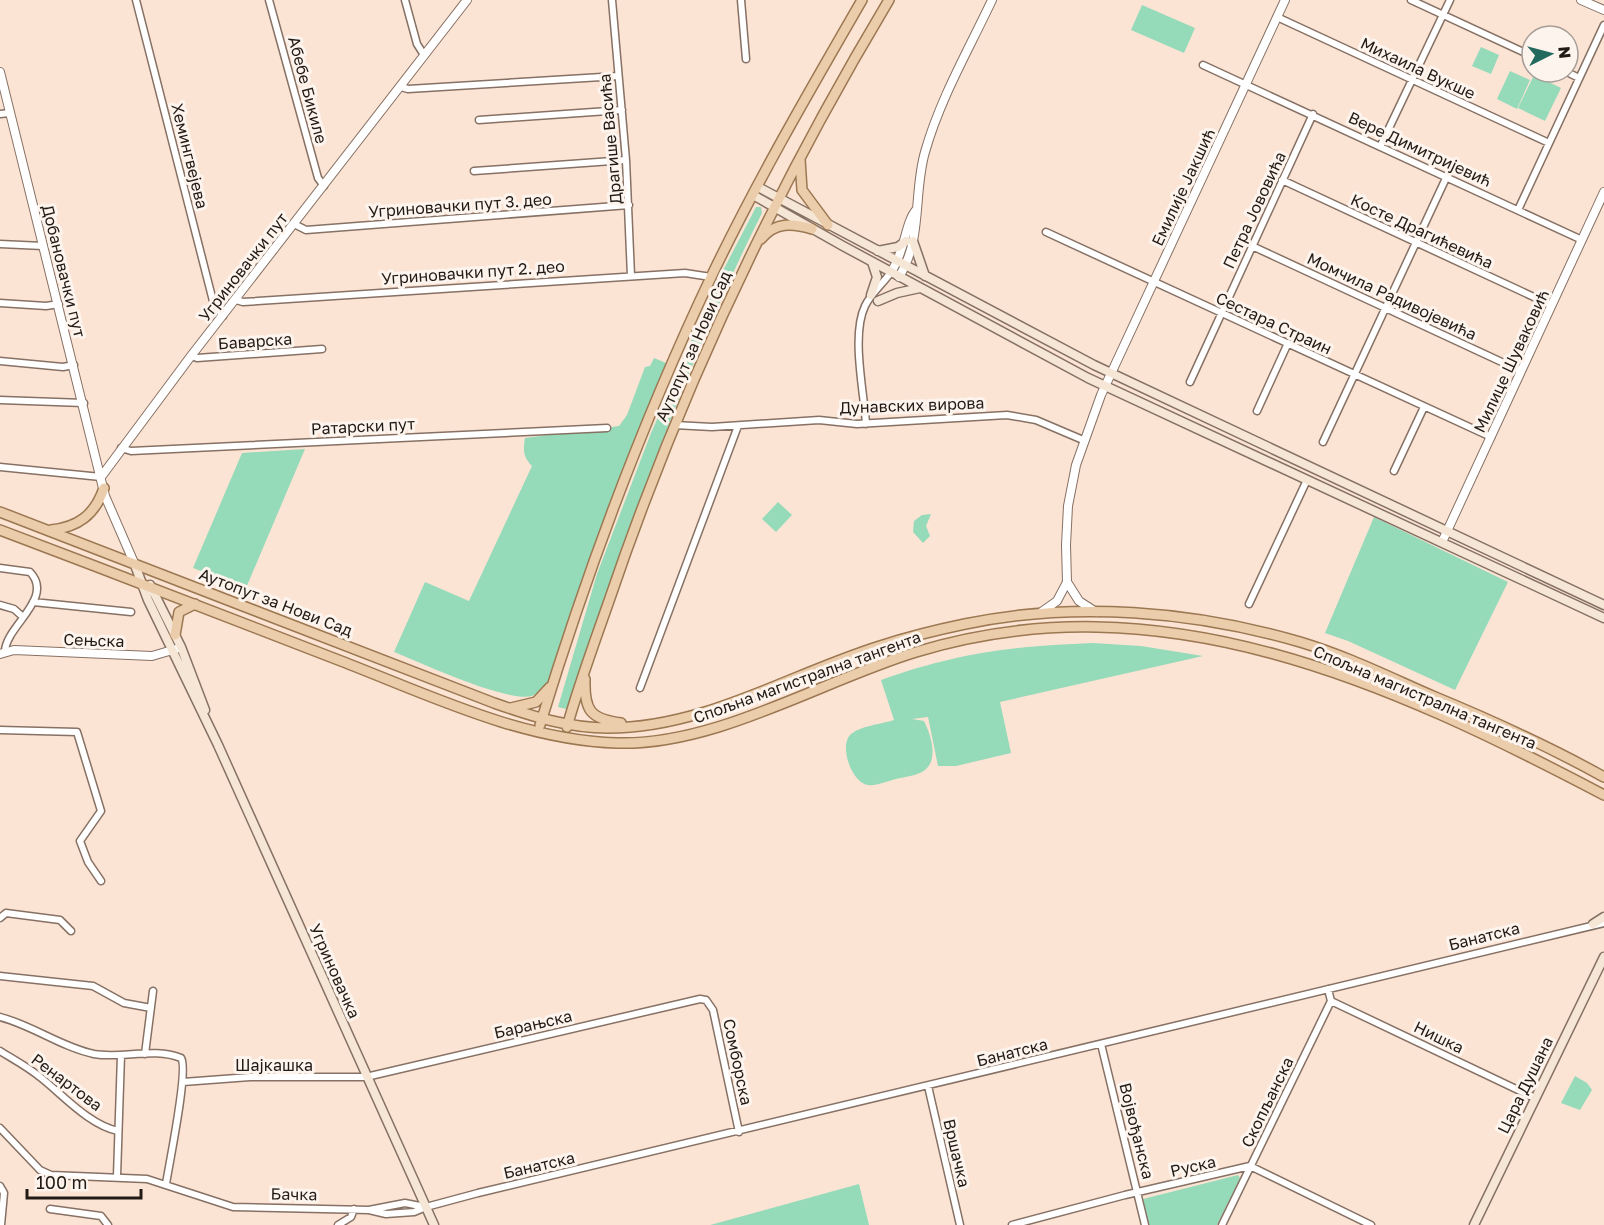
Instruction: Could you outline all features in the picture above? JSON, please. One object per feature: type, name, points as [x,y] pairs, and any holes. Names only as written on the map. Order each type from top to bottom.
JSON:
[{"type":"main road","name":"Аутопут за Нови Сад","points":[[538,733],[598,550],[638,444],[711,277],[862,0]]},
{"type":"main road","name":"Аутопут за Нови Сад","points":[[0,530],[456,705],[538,733],[564,738],[638,518],[674,425],[776,202],[889,0]]},
{"type":"main road","points":[[800,156],[802,190],[828,225]]},
{"type":"main road","points":[[756,191],[828,225],[1111,373],[1604,605]]},
{"type":"main road","points":[[776,202],[812,229],[1105,386],[1604,618]]},
{"type":"main road","points":[[751,253],[763,237],[779,225],[792,224],[812,229]]},
{"type":"main road","points":[[878,251],[898,247],[910,241],[925,276]]},
{"type":"main road","points":[[872,262],[877,277],[874,298],[921,288]]},
{"type":"main road","points":[[49,530],[80,523],[93,510],[104,488]]},
{"type":"main road","name":"Аутопут за Нови Сад","points":[[0,512],[509,708],[542,719],[568,724]]},
{"type":"main road","name":"Угриновачка","points":[[135,565],[434,1225]]},
{"type":"main road","name":"Угриновачка","points":[[135,565],[152,588],[175,635],[201,695],[210,728]]},
{"type":"main road","points":[[1593,600],[1604,600]]},
{"type":"main road","points":[[175,635],[179,612],[195,604]]},
{"type":"main road","name":"Спољна магистрална тангента","points":[[568,724],[606,728],[707,712],[889,643],[968,624],[1039,614],[1097,612],[1191,620],[1270,634],[1340,657],[1460,707],[1604,777]]},
{"type":"main road","name":"Спољна магистрална тангента","points":[[564,738],[628,743],[683,736],[716,727],[883,662],[926,649],[994,636],[1072,628],[1113,628],[1191,635],[1264,649],[1334,672],[1453,723],[1604,795]]},
{"type":"main road","points":[[585,671],[585,699],[592,713],[607,721],[640,724]]},
{"type":"main road","points":[[509,708],[536,702],[555,680]]},
{"type":"main road","points":[[1453,723],[1460,707]]},
{"type":"main road","points":[[1593,924],[1604,917]]},
{"type":"main road","name":"Цара Душана","points":[[1474,1225],[1604,957]]},
{"type":"street","name":"Хемингвејева","points":[[136,0],[213,301],[223,316]]},
{"type":"street","name":"Абебе Бикиле","points":[[269,0],[318,178],[324,186]]},
{"type":"street","points":[[405,0],[417,44],[424,55]]},
{"type":"street","name":"Угриновачки пут","points":[[101,477],[191,356],[467,0]]},
{"type":"street","name":"Драгише Васића","points":[[612,0],[626,160],[631,276]]},
{"type":"street","points":[[741,0],[746,59]]},
{"type":"street","points":[[866,424],[860,337],[863,310],[902,264],[910,241],[911,216],[916,210],[929,140],[992,0]]},
{"type":"street","name":"Емилије Јакшић","points":[[1105,386],[1285,0]]},
{"type":"street","points":[[1410,0],[1520,51]]},
{"type":"street","points":[[1381,146],[1450,0]]},
{"type":"street","points":[[1581,0],[1604,10]]},
{"type":"street","name":"Михаила Вукше","points":[[1277,17],[1549,142]]},
{"type":"street","points":[[1580,76],[1604,25]]},
{"type":"street","name":"Вере Димитријевић","points":[[1203,65],[1582,240]]},
{"type":"street","name":"Добановачки пут","points":[[0,75],[101,477]]},
{"type":"street","points":[[401,87],[408,89],[618,76]]},
{"type":"street","points":[[1518,210],[1576,84]]},
{"type":"street","points":[[479,120],[622,110]]},
{"type":"street","points":[[0,114],[10,113]]},
{"type":"street","name":"Петра Јововића","points":[[1190,381],[1313,114]]},
{"type":"street","points":[[474,171],[626,160]]},
{"type":"street","points":[[1323,442],[1447,176]]},
{"type":"street","name":"Косте Драгићевића","points":[[1282,180],[1551,305]]},
{"type":"street","name":"Милице Шуваковић","points":[[1442,542],[1604,192]]},
{"type":"street","name":"Угриновачки пут 3. део","points":[[294,224],[302,229],[318,229],[629,205]]},
{"type":"street","name":"Сестара Страин","points":[[1046,232],[1491,437]]},
{"type":"street","points":[[0,244],[44,246]]},
{"type":"street","name":"Момчила Радивојевића","points":[[1252,246],[1521,370]]},
{"type":"street","name":"Угриновачки пут 2. део","points":[[236,300],[243,302],[686,273],[711,277]]},
{"type":"street","points":[[0,303],[46,306],[59,304]]},
{"type":"street","points":[[1257,411],[1288,344]]},
{"type":"street","name":"Баварска","points":[[191,356],[197,358],[322,349]]},
{"type":"street","points":[[0,361],[63,367],[74,365]]},
{"type":"street","points":[[1039,614],[1057,601],[1067,582],[1068,513],[1072,481],[1083,440],[1105,386]]},
{"type":"street","points":[[0,400],[84,403]]},
{"type":"street","points":[[1394,471],[1424,407]]},
{"type":"street","name":"Дунавских вирова","points":[[674,425],[738,426],[819,420],[866,424],[1016,416],[1036,420],[1083,440]]},
{"type":"street","points":[[640,688],[738,426]]},
{"type":"street","name":"Ратарски пут","points":[[121,448],[131,451],[199,449],[607,428]]},
{"type":"street","points":[[0,467],[101,477],[113,519],[135,565]]},
{"type":"street","points":[[1249,604],[1307,480]]},
{"type":"street","points":[[0,568],[26,570],[33,574],[36,584],[33,602],[6,642],[2,652]]},
{"type":"street","points":[[1067,582],[1077,598],[1097,612]]},
{"type":"street","points":[[33,602],[131,612]]},
{"type":"street","points":[[0,605],[14,609],[23,617]]},
{"type":"street","name":"Сењска","points":[[2,652],[152,656],[172,651],[180,646]]},
{"type":"street","points":[[0,730],[77,732],[101,811],[80,841],[88,862],[101,881]]},
{"type":"street","points":[[0,918],[6,913],[60,920],[71,931]]},
{"type":"street","name":"Банатска","points":[[426,1207],[1604,923]]},
{"type":"street","points":[[0,976],[93,986],[124,1003],[151,1008]]},
{"type":"street","points":[[1328,989],[1330,1001]]},
{"type":"street","points":[[146,1054],[153,991]]},
{"type":"street","name":"Барањска","points":[[366,1077],[684,1002],[706,1000]]},
{"type":"street","name":"Сомборска","points":[[706,1000],[716,1019],[739,1132]]},
{"type":"street","name":"Нишка","points":[[1330,1001],[1535,1098]]},
{"type":"street","name":"Скопљанска","points":[[1222,1225],[1330,1001]]},
{"type":"street","points":[[0,1017],[84,1051],[181,1058],[184,1065],[183,1082],[166,1184]]},
{"type":"street","name":"Војвођанска","points":[[1101,1044],[1145,1225]]},
{"type":"street","name":"Ренартова","points":[[0,1051],[37,1075],[89,1117],[107,1128],[118,1131]]},
{"type":"street","points":[[117,1176],[121,1055]]},
{"type":"street","name":"Шајкашка","points":[[183,1082],[250,1077],[366,1077]]},
{"type":"street","name":"Вршачка","points":[[928,1086],[960,1225]]},
{"type":"street","name":"Бачка","points":[[0,1128],[44,1173],[117,1176],[166,1184],[233,1207],[369,1210],[405,1203],[426,1207]]},
{"type":"street","points":[[1250,1166],[1371,1225]]},
{"type":"street","name":"Руска","points":[[1012,1225],[1137,1192],[1250,1166]]},
{"type":"street","points":[[0,1186],[4,1193],[1,1225]]},
{"type":"street","points":[[50,1209],[101,1216],[108,1225]]},
{"type":"street","points":[[338,1225],[351,1217],[354,1209]]},
{"type":"green space","points":[[1142,5],[1195,28],[1184,53],[1131,30]]},
{"type":"green space","points":[[1481,47],[1499,55],[1491,74],[1472,66]]},
{"type":"green space","points":[[1510,71],[1520,76],[1520,84],[1528,84],[1517,109],[1497,99]]},
{"type":"green space","points":[[1530,84],[1553,84],[1561,88],[1545,121],[1518,108]]},
{"type":"green space","points":[[756,207],[761,207],[762,213],[733,272],[681,393],[634,516],[569,702],[566,709],[558,707],[597,574],[651,433],[717,282]]},
{"type":"green space","points":[[654,358],[666,363],[605,518],[551,676],[543,688],[532,696],[520,697],[504,694],[464,681],[394,652],[425,582],[469,601],[532,466],[524,453],[525,438],[619,426],[627,415],[645,367],[650,366]]},
{"type":"green space","points":[[305,449],[246,588],[193,568],[242,453]]},
{"type":"green space","points":[[778,502],[792,515],[776,532],[762,519]]},
{"type":"green space","points":[[931,514],[926,526],[930,536],[923,543],[913,532],[914,521],[922,515]]},
{"type":"green space","points":[[1374,517],[1508,582],[1455,690],[1348,641],[1325,633]]},
{"type":"green space","points":[[1093,643],[1141,646],[1203,656],[1000,702],[1011,753],[956,766],[938,766],[928,717],[912,719],[924,721],[929,733],[932,755],[928,768],[913,775],[871,785],[862,783],[852,771],[846,748],[850,735],[865,727],[894,720],[881,680],[935,663],[986,652]]},
{"type":"green space","points":[[1575,1076],[1587,1083],[1592,1090],[1580,1110],[1561,1103]]},
{"type":"green space","points":[[1238,1175],[1240,1178],[1217,1225],[1149,1225],[1143,1199]]},
{"type":"green space","points":[[859,1184],[869,1225],[710,1225]]}]
